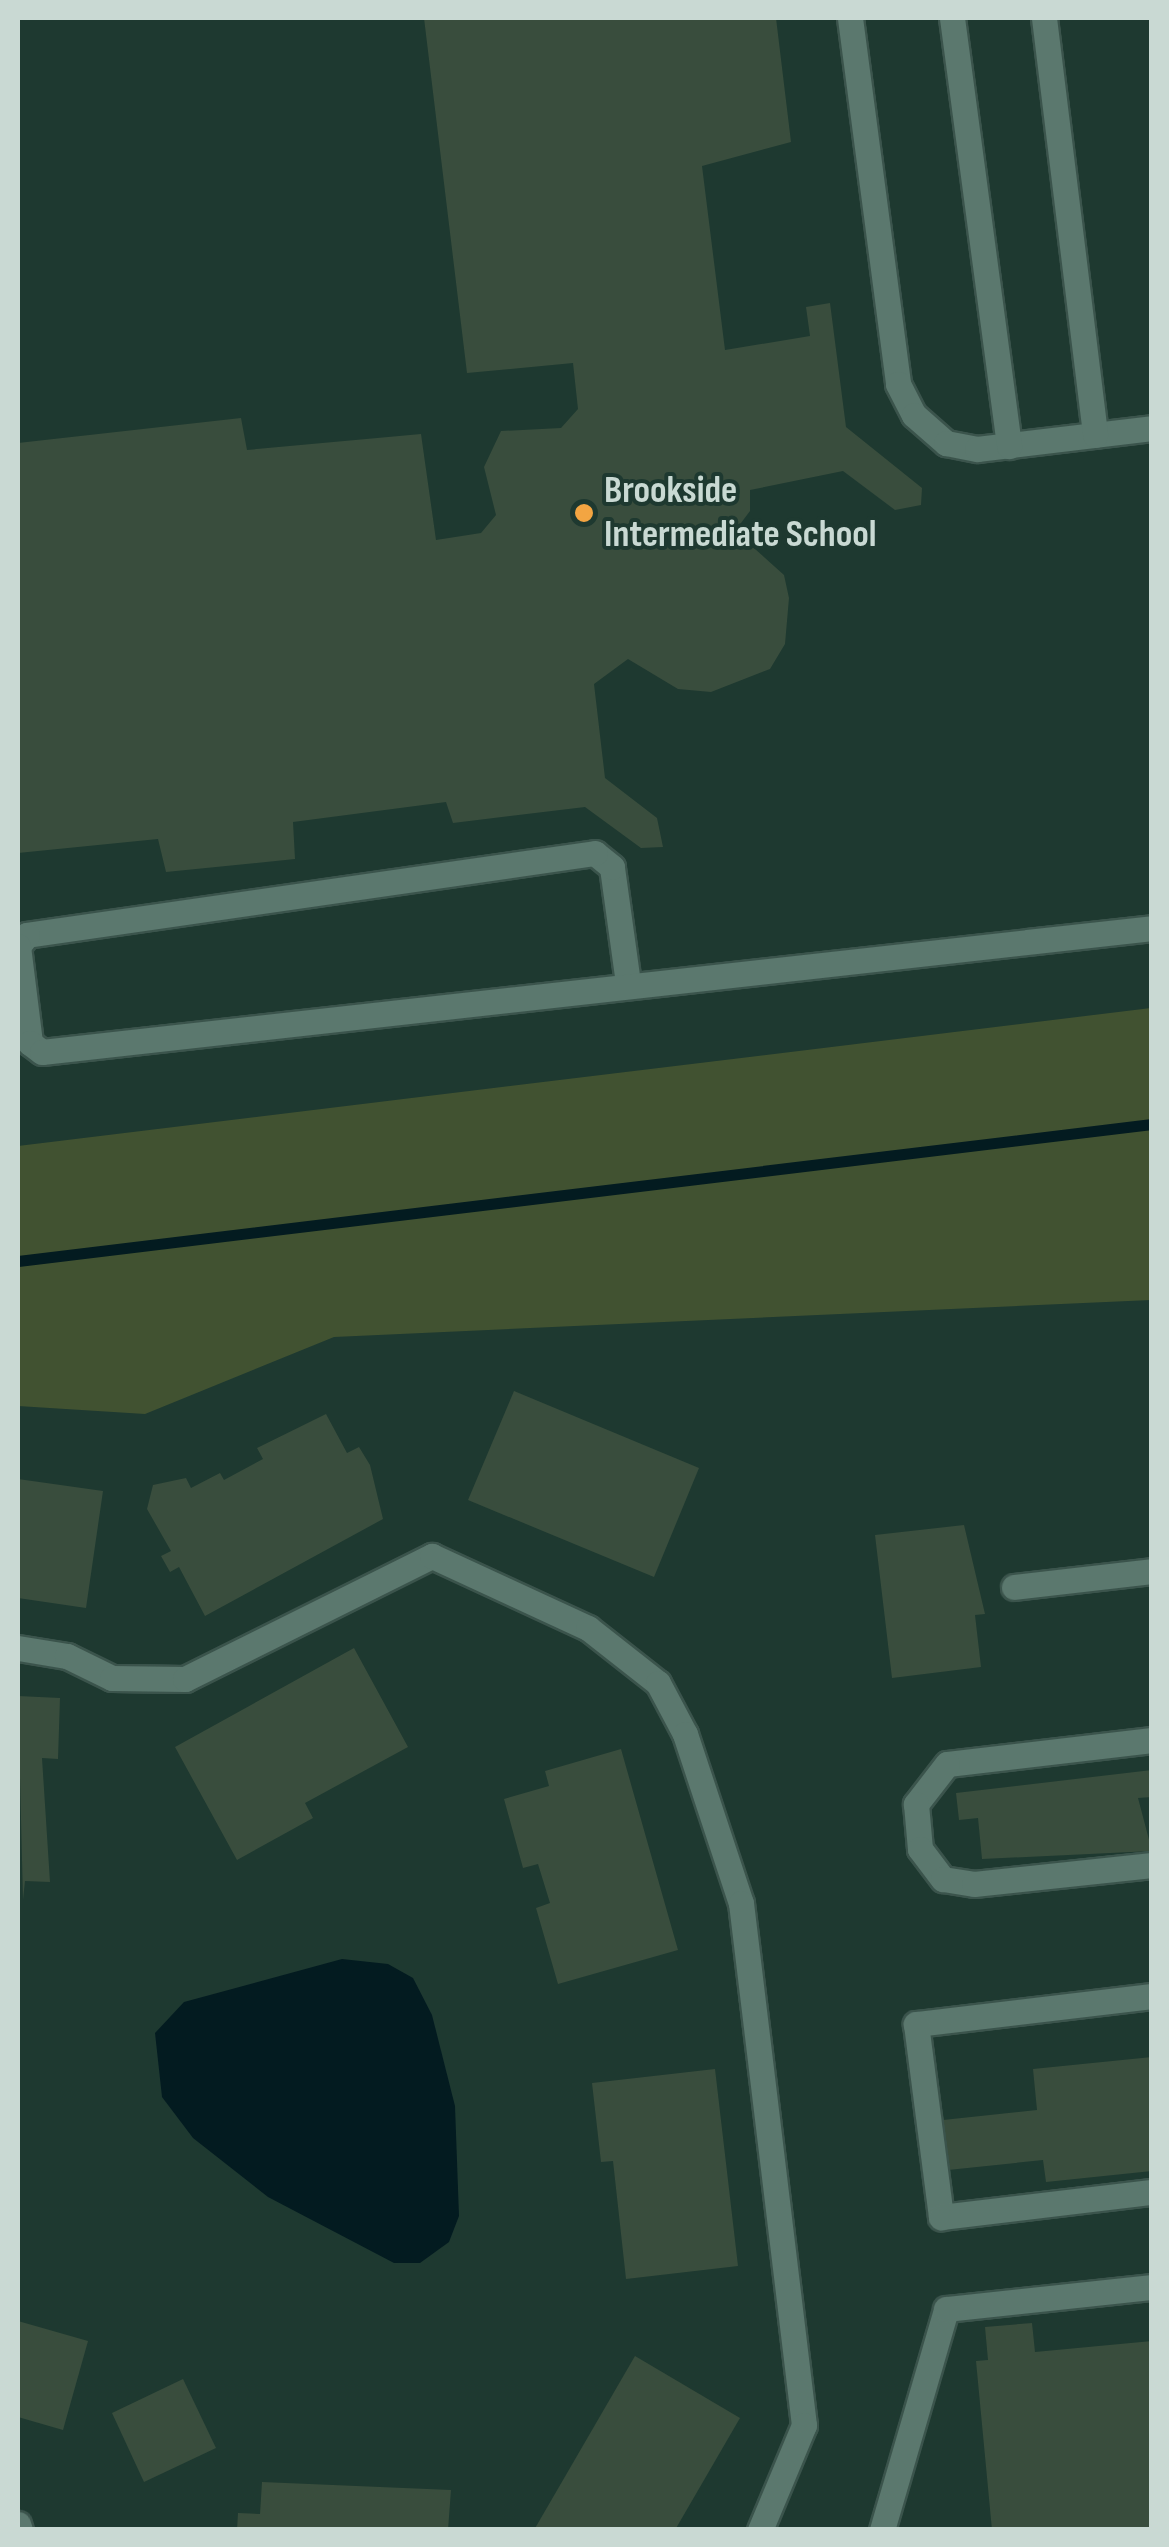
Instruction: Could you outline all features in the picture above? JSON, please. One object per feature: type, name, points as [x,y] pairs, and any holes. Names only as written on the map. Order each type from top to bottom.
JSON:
[{"type":"street","points":[[850,18],[898,384],[914,415],[946,443],[1009,446],[1152,428]]},
{"type":"street","points":[[952,18],[1009,446]]},
{"type":"street","points":[[1044,18],[1095,435]]},
{"type":"street","points":[[628,983],[612,866],[595,853],[22,934],[18,946],[30,1054],[628,983],[1152,928]]},
{"type":"street","points":[[18,1648],[112,1678],[185,1679],[432,1556],[588,1628],[658,1683],[685,1734],[741,1903],[802,2405],[798,2454],[760,2530]]},
{"type":"street","points":[[1014,1587],[1152,1572]]},
{"type":"street","points":[[1152,1740],[947,1764],[916,1804],[920,1849],[943,1878],[974,1884],[1152,1865]]},
{"type":"street","points":[[1152,1996],[916,2024],[941,2217],[1152,2192]]},
{"type":"street","points":[[882,2530],[946,2309],[1152,2287]]},
{"type":"green space","points":[[1151,1008],[1151,1300],[334,1337],[145,1414],[18,1406],[18,1146]]},
{"type":"water","points":[[342,1959],[388,1964],[413,1978],[432,2015],[455,2106],[459,2216],[449,2242],[420,2263],[394,2263],[268,2197],[193,2138],[162,2097],[155,2033],[184,2002]]},
{"type":"building","name":"Brookside Intermediate School","points":[[424,18],[776,18],[791,142],[702,166],[725,350],[810,336],[806,307],[830,303],[846,427],[922,488],[921,505],[895,510],[843,471],[750,490],[750,511],[735,531],[784,575],[789,598],[785,644],[770,669],[711,692],[678,689],[628,659],[594,684],[605,778],[657,818],[663,847],[641,848],[585,807],[453,823],[446,802],[293,822],[295,859],[166,872],[158,839],[18,853],[18,443],[241,418],[247,450],[421,434],[436,540],[481,533],[496,515],[484,467],[501,431],[561,428],[578,409],[573,363],[467,373]]},
{"type":"building","points":[[514,1391],[699,1468],[654,1577],[468,1500]]},
{"type":"building","points":[[326,1414],[347,1453],[359,1447],[370,1465],[383,1519],[205,1616],[179,1567],[170,1572],[161,1556],[171,1551],[147,1509],[153,1485],[186,1478],[191,1488],[220,1473],[224,1480],[263,1459],[257,1448]]},
{"type":"building","points":[[18,1479],[103,1491],[86,1608],[18,1598]]},
{"type":"building","points":[[964,1525],[985,1614],[975,1615],[981,1667],[892,1678],[875,1535]]},
{"type":"building","points":[[354,1648],[408,1747],[305,1803],[313,1818],[237,1860],[175,1747]]},
{"type":"building","points":[[18,1696],[60,1698],[58,1759],[42,1758],[50,1882],[25,1881],[23,1900]]},
{"type":"building","points":[[621,1749],[678,1950],[558,1984],[536,1908],[550,1903],[538,1864],[523,1868],[504,1799],[549,1786],[545,1771]]},
{"type":"building","points":[[1152,1770],[1152,1797],[1138,1798],[1152,1851],[982,1859],[978,1818],[959,1820],[956,1793]]},
{"type":"building","points":[[1152,2057],[1152,2171],[1046,2182],[1043,2160],[948,2170],[943,2120],[1037,2110],[1033,2069]]},
{"type":"building","points":[[715,2069],[738,2266],[626,2279],[613,2161],[601,2162],[592,2083]]},
{"type":"building","points":[[18,2321],[88,2341],[63,2430],[18,2417]]},
{"type":"building","points":[[1032,2323],[1035,2352],[1152,2341],[1152,2530],[992,2530],[976,2361],[988,2360],[985,2327]]},
{"type":"building","points":[[635,2356],[740,2418],[675,2530],[534,2530]]},
{"type":"building","points":[[183,2379],[216,2448],[144,2482],[112,2413]]},
{"type":"building","points":[[262,2482],[451,2490],[448,2530],[237,2530],[238,2513],[260,2514]]},
{"type":"waterway","points":[[18,1261],[1152,1124]]},
{"type":"place","name":"Brookside Intermediate School","points":[[584,513]]}]
